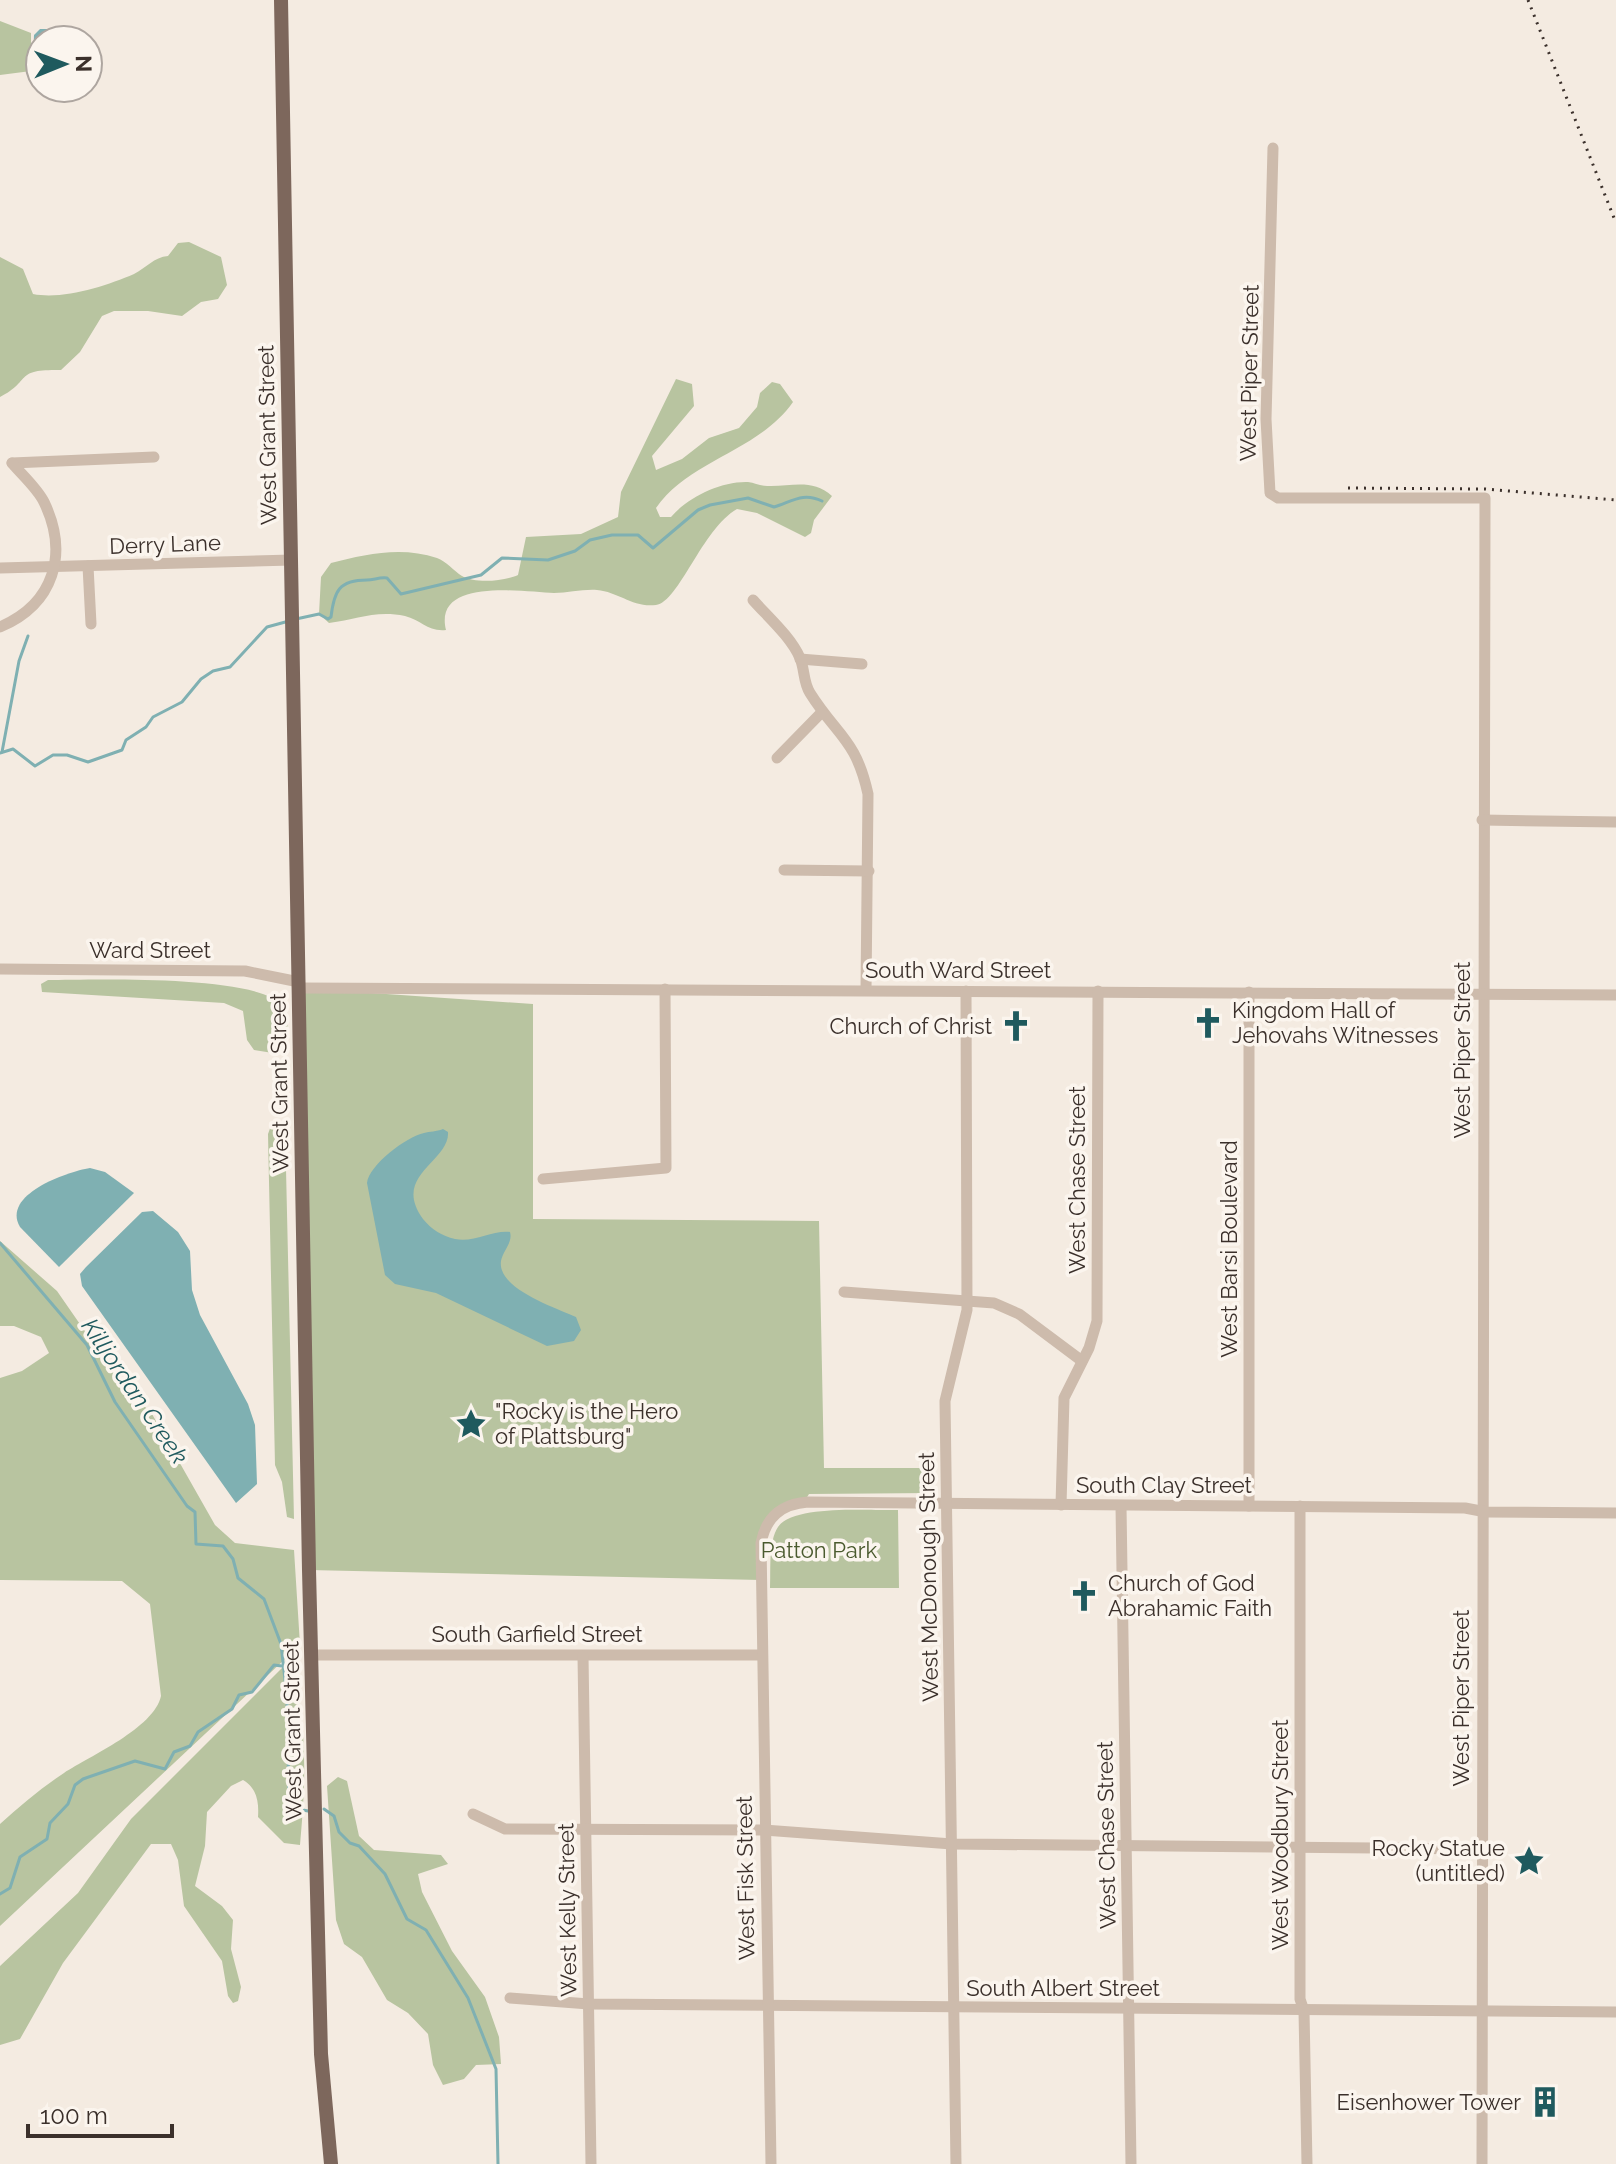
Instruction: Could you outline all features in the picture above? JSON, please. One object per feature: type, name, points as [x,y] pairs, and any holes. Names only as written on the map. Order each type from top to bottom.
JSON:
[{"type":"main road","name":"West Grant Street","points":[[281,0],[321,2054],[331,2164]]},
{"type":"street","name":"West Piper Street","points":[[1273,148],[1266,419],[1270,493],[1278,498],[1485,498],[1480,1849],[1482,2164]]},
{"type":"street","points":[[0,627],[15,621],[38,600],[58,567],[54,529],[43,500],[12,463],[154,457]]},
{"type":"street","name":"Derry Lane","points":[[0,568],[292,560]]},
{"type":"street","name":"Derry Lane","points":[[88,566],[91,624]]},
{"type":"street","points":[[753,600],[800,659],[805,684],[822,712],[853,746],[862,766],[868,794],[866,990]]},
{"type":"street","points":[[800,659],[862,664]]},
{"type":"street","points":[[777,758],[822,712]]},
{"type":"street","points":[[1482,820],[1616,822]]},
{"type":"street","points":[[784,870],[869,871]]},
{"type":"street","name":"Ward Street","points":[[0,969],[245,971],[299,985]]},
{"type":"street","name":"South Ward Street","points":[[299,985],[1616,995]]},
{"type":"street","points":[[543,1179],[666,1168],[665,989]]},
{"type":"street","name":"West McDonough Street","points":[[956,2164],[945,1401],[966,1321],[968,1299],[966,991]]},
{"type":"street","name":"West Chase Street","points":[[1061,1505],[1064,1398],[1097,1321],[1098,991]]},
{"type":"street","name":"West Barsi Boulevard","points":[[1249,992],[1249,1506]]},
{"type":"street","points":[[844,1292],[968,1299],[1007,1308],[1082,1361]]},
{"type":"street","name":"South Clay Street","points":[[762,1592],[766,1525],[788,1505],[808,1502],[1300,1506],[1616,1513]]},
{"type":"street","name":"West Chase Street","points":[[1121,1506],[1131,2164]]},
{"type":"street","name":"West Woodbury Street","points":[[1300,1506],[1300,1999],[1304,2011],[1307,2164]]},
{"type":"street","name":"West Fisk Street","points":[[762,1592],[771,2164]]},
{"type":"street","name":"South Garfield Street","points":[[312,1655],[761,1655]]},
{"type":"street","name":"West Kelly Street","points":[[583,1656],[591,2164]]},
{"type":"street","points":[[473,1814],[505,1829],[764,1830],[952,1844],[1480,1849]]},
{"type":"street","name":"South Albert Street","points":[[510,1998],[589,2004],[1616,2012]]},
{"type":"green space","points":[[0,21],[24,30],[24,72],[0,75]]},
{"type":"green space","points":[[189,242],[221,257],[227,285],[218,299],[201,302],[182,316],[148,311],[114,311],[102,316],[80,352],[61,370],[29,374],[0,397],[0,257],[23,269],[33,294],[58,295],[123,279],[158,258],[168,256],[178,243]]},
{"type":"green space","points":[[676,379],[692,384],[694,406],[652,456],[656,470],[682,459],[709,438],[739,428],[757,407],[760,393],[772,382],[780,384],[793,402],[779,419],[762,432],[705,466],[670,492],[656,508],[660,517],[671,517],[696,497],[727,484],[809,485],[832,496],[814,520],[811,533],[805,537],[757,513],[737,509],[713,532],[673,592],[656,605],[640,604],[597,590],[554,593],[484,591],[453,602],[446,613],[446,630],[434,629],[394,614],[329,623],[319,614],[321,577],[331,563],[370,554],[410,552],[440,559],[468,578],[482,581],[505,579],[518,575],[526,537],[581,534],[618,517],[621,492]]},
{"type":"green space","points":[[48,980],[173,981],[242,988],[268,996],[283,1006],[287,1021],[286,1048],[279,1054],[254,1050],[247,1040],[243,1011],[224,1003],[42,992],[41,984]]},
{"type":"green space","name":"Patton Park","points":[[299,988],[533,1004],[533,1219],[819,1221],[824,1468],[933,1468],[933,1493],[809,1494],[804,1502],[769,1521],[761,1580],[309,1570]]},
{"type":"green space","points":[[272,1123],[285,1125],[294,1519],[287,1517],[282,1482],[275,1465],[268,1134]]},
{"type":"green space","points":[[0,1241],[57,1291],[118,1379],[152,1414],[215,1525],[235,1543],[294,1550],[300,1645],[0,1926],[0,1824],[55,1779],[134,1730],[156,1708],[161,1696],[150,1604],[122,1581],[0,1580],[0,1378],[22,1371],[49,1353],[41,1337],[14,1326],[0,1326]]},
{"type":"green space","name":"Patton Park","points":[[898,1510],[899,1588],[770,1588],[773,1540],[778,1527],[786,1520],[816,1512]]},
{"type":"green space","points":[[287,1663],[303,1728],[300,1845],[284,1843],[258,1817],[256,1796],[243,1780],[231,1786],[207,1812],[205,1846],[195,1886],[222,1906],[233,1920],[231,1949],[241,1987],[238,2001],[233,2003],[228,1996],[222,1961],[184,1906],[178,1860],[171,1844],[151,1844],[63,1963],[20,2039],[0,2045],[0,1966],[78,1893],[131,1819]]},
{"type":"green space","points":[[338,1777],[347,1781],[359,1836],[374,1850],[441,1855],[448,1864],[418,1874],[422,1892],[452,1951],[485,1997],[499,2037],[501,2064],[476,2065],[464,2079],[443,2085],[433,2065],[428,2034],[408,2013],[387,2000],[362,1957],[344,1944],[336,1920],[327,1786]]},
{"type":"water","points":[[443,1129],[448,1132],[446,1143],[417,1180],[414,1191],[415,1204],[423,1219],[437,1232],[455,1239],[510,1232],[501,1261],[502,1271],[518,1289],[576,1317],[581,1330],[574,1341],[547,1346],[436,1293],[395,1284],[385,1275],[367,1183],[369,1176],[381,1160],[408,1140]]},
{"type":"water","points":[[90,1168],[105,1172],[134,1193],[59,1267],[20,1227],[17,1215],[20,1205],[27,1195],[52,1180]]},
{"type":"water","points":[[153,1211],[178,1232],[190,1251],[192,1290],[200,1315],[248,1404],[255,1425],[257,1484],[236,1503],[82,1286],[80,1274],[86,1267],[142,1212]]},
{"type":"waterway","points":[[296,619],[319,614],[328,619],[331,617],[336,594],[350,582],[387,578],[401,594],[481,575],[502,558],[548,560],[575,551],[590,540],[612,535],[638,535],[653,548],[698,510],[710,505],[748,498],[774,507],[803,497],[822,501]]},
{"type":"waterway","points":[[0,753],[13,749],[35,766],[53,755],[67,755],[88,762],[122,750],[126,740],[146,727],[153,717],[182,702],[201,679],[213,671],[230,667],[267,627],[289,621]]},
{"type":"waterway","points":[[2,752],[19,661],[28,636]]},
{"type":"waterway","name":"Killjordan Creek","points":[[0,1243],[87,1345],[115,1402],[187,1506],[195,1512],[196,1544],[223,1546],[233,1559],[238,1578],[264,1599],[281,1644],[287,1698],[289,1798],[298,1809],[308,1811]]},
{"type":"waterway","points":[[0,1894],[10,1888],[20,1857],[47,1839],[50,1823],[68,1804],[75,1785],[83,1779],[135,1761],[165,1769],[174,1752],[190,1746],[198,1732],[232,1709],[239,1695],[252,1692],[274,1665],[282,1666]]},
{"type":"waterway","name":"Killjordan Creek","points":[[324,1809],[334,1816],[339,1832],[350,1843],[359,1846],[385,1874],[407,1919],[426,1930],[468,1998],[496,2069],[498,2164]]},
{"type":"railway","points":[[1528,0],[1616,223]]},
{"type":"railway","points":[[1348,488],[1485,489],[1616,500]]},
{"type":"place","name":"Kingdom Hall of Jehovahs Witnesses","points":[[1208,1023]]},
{"type":"place","name":"Church of Christ","points":[[1016,1026]]},
{"type":"place","name":"\"Rocky is the Hero of Plattsburg\"","points":[[471,1424]]},
{"type":"place","name":"Church of God Abrahamic Faith","points":[[1084,1596]]},
{"type":"place","name":"Rocky Statue (untitled)","points":[[1529,1861]]},
{"type":"place","name":"Eisenhower Tower","points":[[1545,2102]]}]
